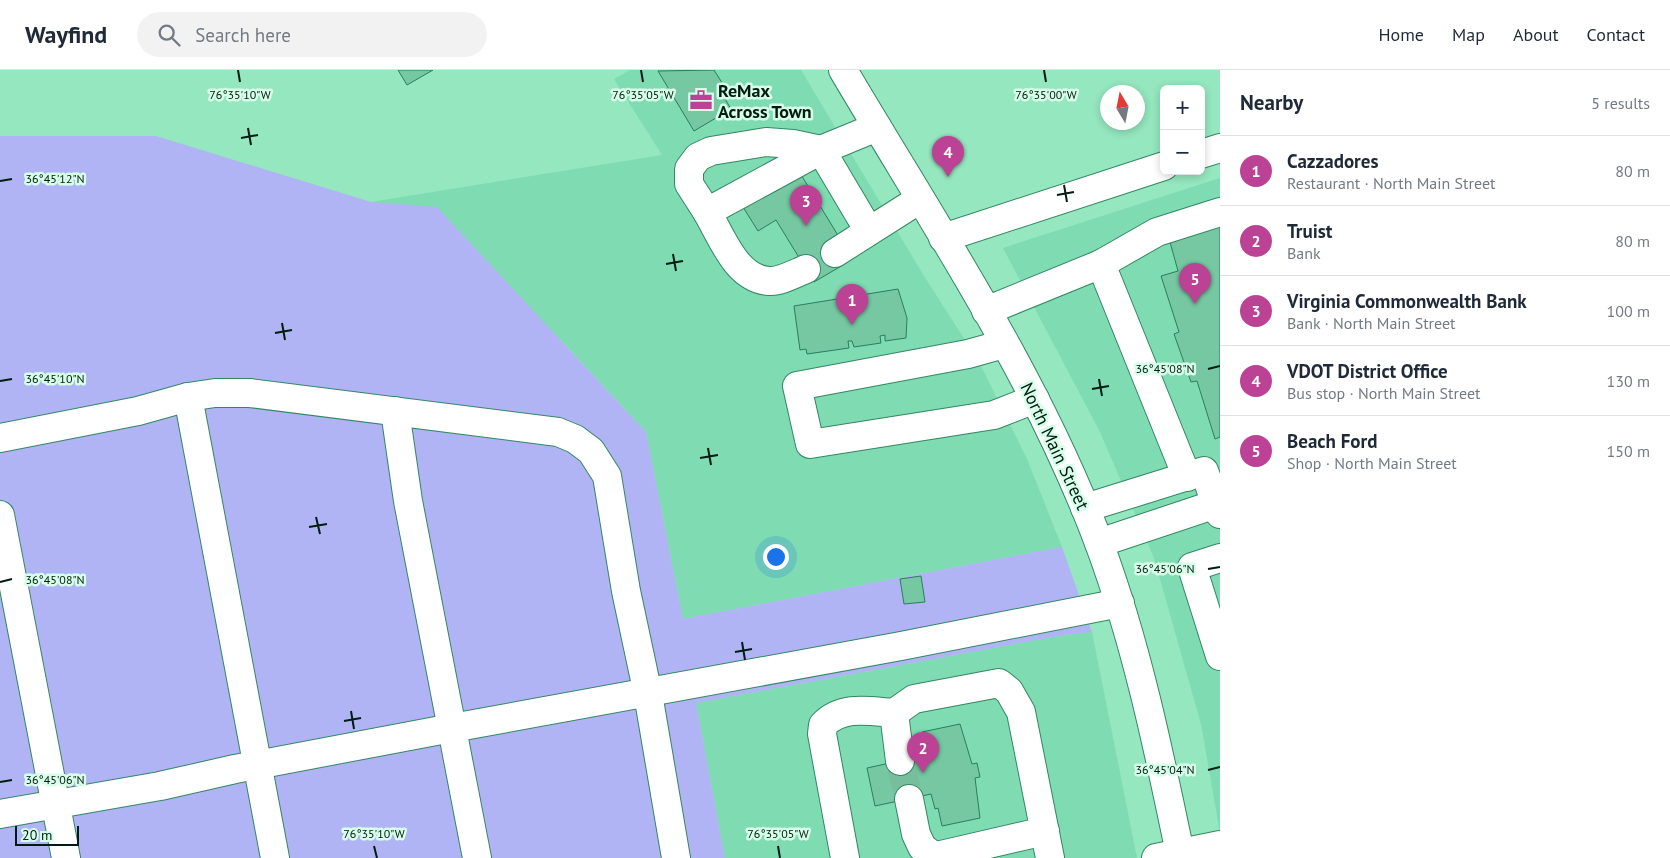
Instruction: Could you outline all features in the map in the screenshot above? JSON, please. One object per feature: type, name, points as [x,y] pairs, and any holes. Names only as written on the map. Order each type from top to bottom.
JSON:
[{"type":"main road","name":"North Main Street","points":[[843,70],[986,311],[1035,399],[1085,508],[1120,603],[1137,659],[1173,856]]},
{"type":"main road","points":[[707,212],[821,150],[877,126]]},
{"type":"main road","points":[[806,269],[771,282],[756,278],[742,268],[689,184],[689,169],[698,157],[711,151],[766,142],[793,144],[821,150],[869,231]]},
{"type":"main road","points":[[1205,153],[1220,148]]},
{"type":"main road","points":[[943,238],[1160,167]]},
{"type":"main road","points":[[836,252],[920,199]]},
{"type":"main road","points":[[986,311],[1101,264],[1157,232],[1220,212]]},
{"type":"main road","points":[[1099,543],[1218,509],[1204,471],[1101,264]]},
{"type":"main road","points":[[1004,344],[968,354],[796,386],[810,444],[994,415],[1035,399]]},
{"type":"main road","points":[[0,438],[138,411],[188,397],[215,393],[250,393],[558,432],[575,440],[590,451],[607,476],[626,591],[648,694],[676,858]]},
{"type":"main road","points":[[188,397],[204,494],[275,858]]},
{"type":"main road","points":[[395,411],[408,502],[477,858]]},
{"type":"main road","points":[[1085,508],[1204,471]]},
{"type":"main road","points":[[0,515],[66,858]]},
{"type":"main road","points":[[1220,558],[1192,567],[1220,656]]},
{"type":"main road","points":[[0,814],[55,806],[452,728],[648,694],[1120,603]]},
{"type":"main road","points":[[845,858],[822,734],[823,724],[831,716],[850,710],[894,713],[914,699],[999,683],[1009,691],[1021,712],[1050,858]]},
{"type":"main road","points":[[894,713],[900,761]]},
{"type":"main road","points":[[909,799],[916,834],[922,847],[932,857],[1044,831]]},
{"type":"main road","points":[[1173,856],[1220,845]]},
{"type":"shaded area","points":[[630,70],[801,70],[924,276],[979,362],[1027,459],[1062,547],[683,619],[646,432],[560,339],[371,202],[662,155],[614,79]]},
{"type":"shaded area","points":[[0,136],[156,136],[371,202],[437,207],[646,432],[683,619],[1062,547],[1092,632],[1064,635],[696,703],[725,858],[0,858]]},
{"type":"shaded area","points":[[1220,178],[1220,833],[1201,724],[1154,558],[1100,432],[1003,248]]},
{"type":"shaded area","points":[[1092,632],[1137,858],[725,858],[696,703],[1064,635]]},
{"type":"building","points":[[398,70],[433,70],[407,85]]},
{"type":"building","name":"ReMax Across Town","points":[[714,70],[726,89],[721,92],[731,109],[694,131],[658,71]]},
{"type":"building","points":[[800,173],[839,237],[830,243],[843,265],[814,282],[776,220],[758,231],[743,207]]},
{"type":"building","points":[[1220,217],[1220,437],[1215,439],[1197,381],[1191,382],[1174,334],[1179,332],[1161,276],[1178,271],[1170,242]]},
{"type":"building","points":[[898,289],[907,318],[906,338],[885,341],[885,335],[880,336],[881,343],[854,347],[852,341],[848,341],[849,348],[807,354],[806,349],[800,350],[794,306]]},
{"type":"building","points":[[921,576],[925,602],[904,604],[900,579]]},
{"type":"building","points":[[960,724],[972,764],[977,763],[980,777],[975,778],[980,818],[942,826],[938,808],[935,809],[931,794],[875,806],[867,768],[922,756],[922,752],[926,751],[922,732]]},
{"type":"tunnel","points":[[900,761],[909,799]]},
{"type":"place","name":"ReMax Across Town","points":[[701,100]]},
{"type":"place","name":"VDOT District Office","points":[[948,177]]},
{"type":"place","name":"Virginia Commonwealth Bank","points":[[806,226]]},
{"type":"place","name":"Beach Ford","points":[[1195,304]]},
{"type":"place","name":"Cazzadores","points":[[852,325]]},
{"type":"place","name":"Truist","points":[[923,773]]}]
